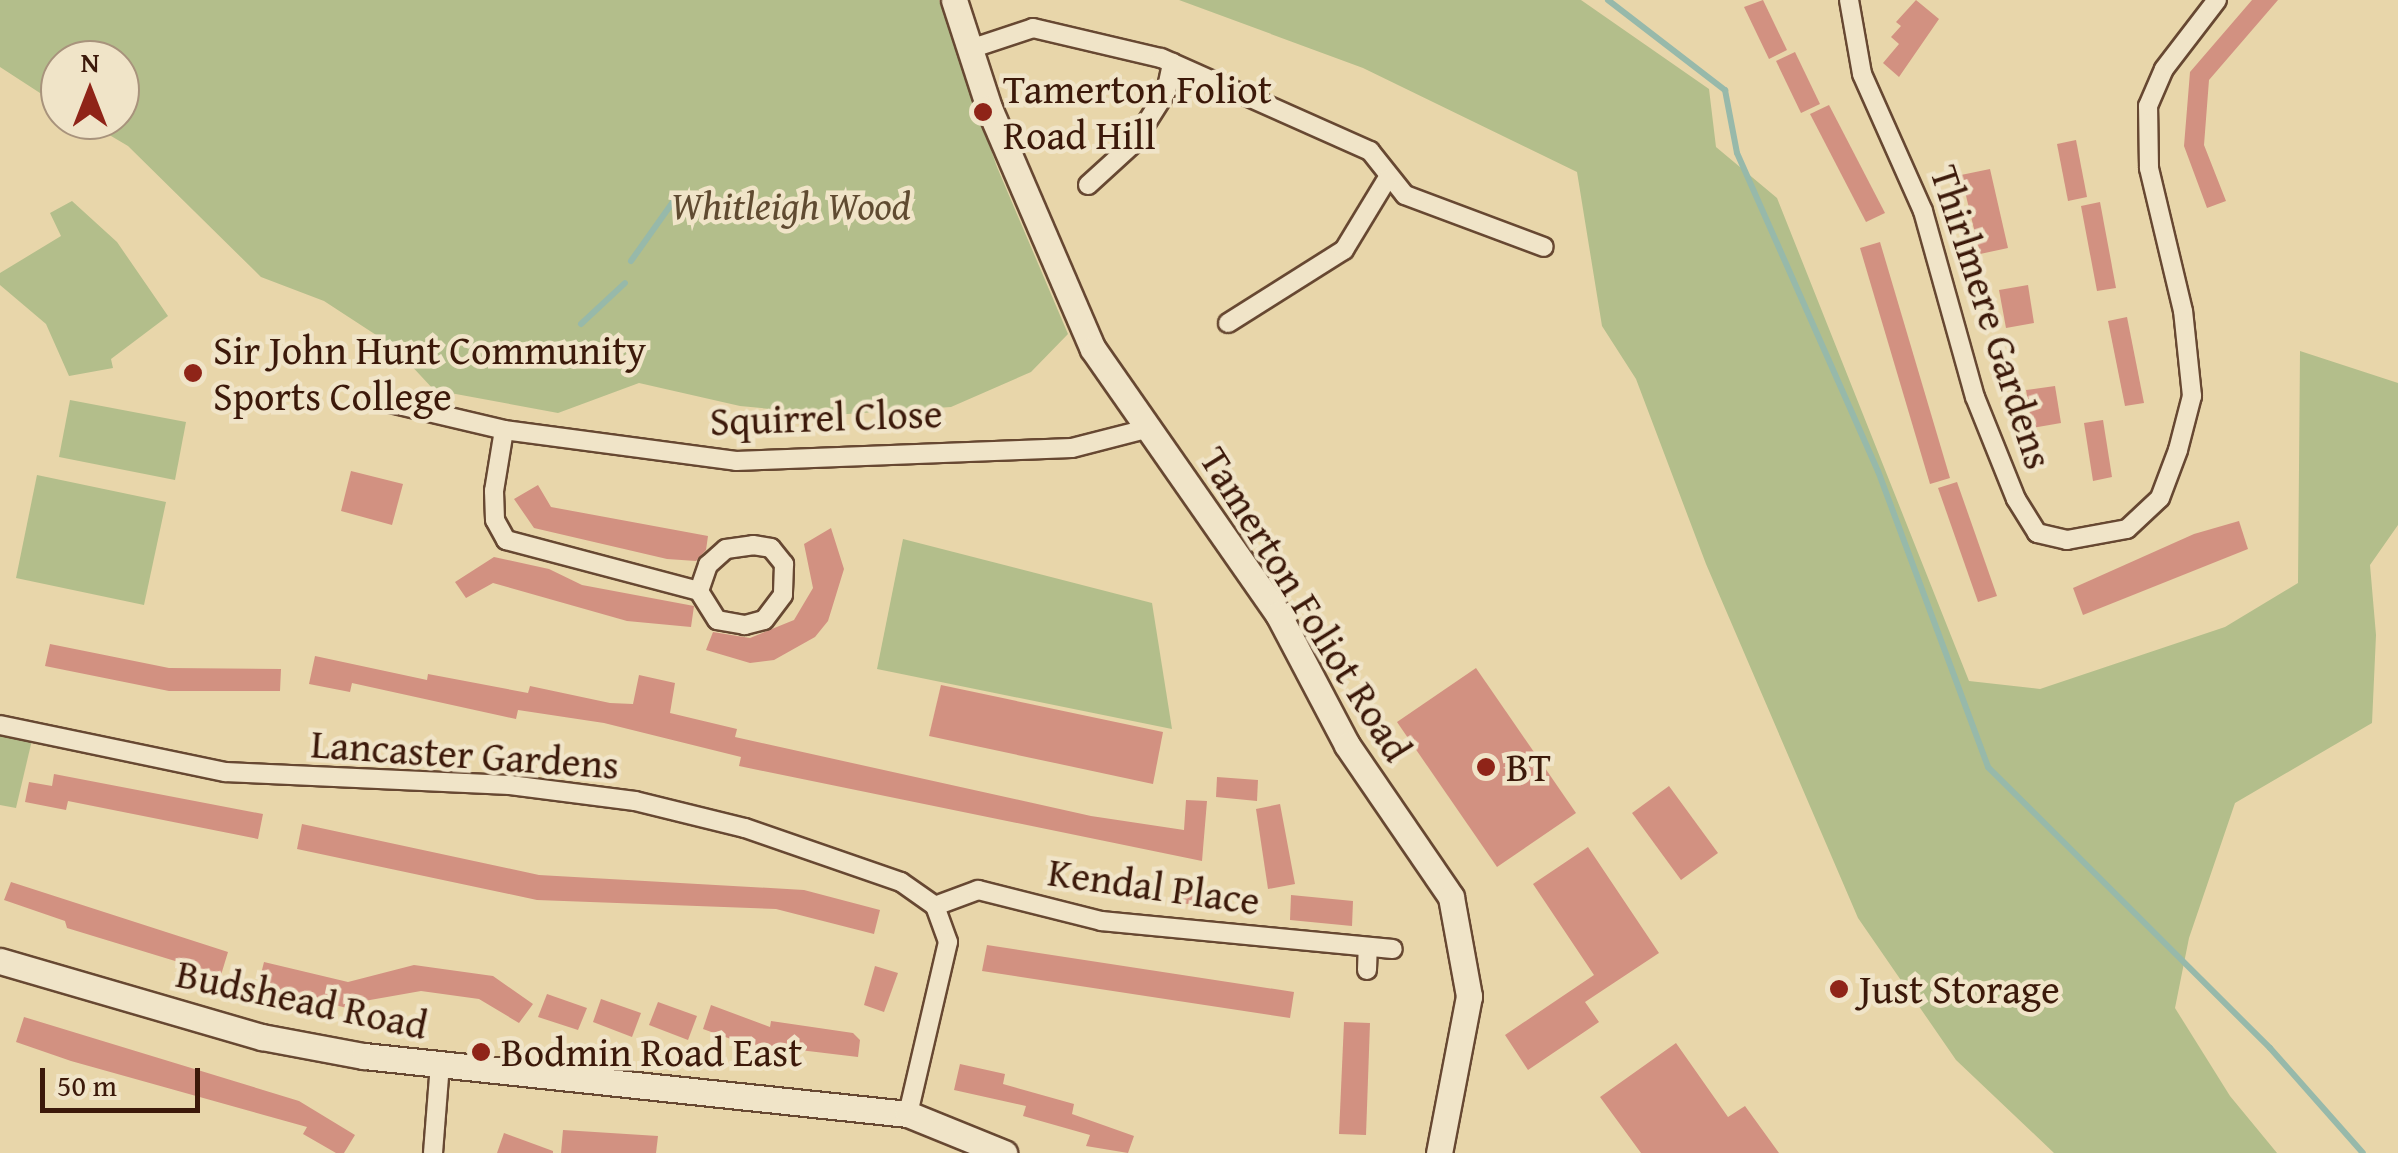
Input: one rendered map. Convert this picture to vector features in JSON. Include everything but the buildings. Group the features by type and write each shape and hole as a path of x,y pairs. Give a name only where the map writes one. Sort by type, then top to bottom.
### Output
{"main road":[{"name":"Tamerton Foliot Road","path":"954,0 970,50 1093,348 1278,614 1346,745 1451,897 1469,996 1438,1153"},
{"name":"Budshead Road","path":"0,961 262,1037 440,1066 908,1114 1004,1153"}],"street":[{"name":"Thirlmere Gardens","path":"1850,0 1862,74 1924,211 1996,449 2036,534 2067,540 2127,529 2160,498 2178,450 2192,396 2183,311 2149,168 2148,106 2164,69 2217,0"},
{"path":"970,50 1034,28 1172,63 1370,150 1388,179 1405,195 1544,247"},
{"path":"1088,184 1133,144 1166,92 1172,63"},
{"path":"1228,323 1344,250 1388,179"},
{"name":"Squirrel Close","path":"386,402 504,430 736,461 1072,448 1150,428"},
{"path":"504,430 494,490 495,520 506,540 699,591 717,620 745,625 764,620 783,595 784,564 771,548 726,550 708,566 699,591"},
{"name":"Lancaster Gardens","path":"0,725 225,772 457,782 635,801 872,870 935,906"},
{"name":"Kendal Place","path":"935,906 978,890 1101,921 1392,949"},
{"path":"908,1114 948,942 935,906"},
{"path":"1368,947 1368,970"},
{"path":"432,1153 440,1066"}],"green space":[{"name":"Whitleigh Wood","path":"0,0 939,0 997,167 1068,334 1031,372 951,407 833,415 740,406 639,383 558,413 434,390 393,346 324,301 261,277 118,140 140,140 140,40 40,40 40,93 0,67"},
{"path":"1179,0 1581,0 1709,89 1716,147 1777,198 1969,681 2040,689 2225,627 2298,583 2300,351 2398,383 2398,525 2370,565 2376,635 2372,723 2235,803 2189,938 2175,1008 2230,1096 2277,1153 2054,1153 1956,1060 1858,918 1706,564 1636,379 1602,326 1577,172 1363,68"},
{"path":"72,201 117,242 168,316 111,359 113,368 69,376 46,324 0,285 0,273 61,236 50,213"},
{"path":"70,400 186,422 175,480 59,457"},
{"path":"37,475 166,502 144,605 16,578"},
{"path":"903,539 1152,603 1172,729 877,669"},
{"path":"0,732 32,740 16,808 0,805"}],"waterway":[{"path":"1608,0 1725,90 1737,153 1878,471 1988,767 2270,1048 2363,1153"},
{"path":"631,261 675,199"},
{"path":"581,324 625,283"}],"place":[{"name":"Tamerton Foliot Road Hill","path":"983,112"},
{"name":"Sir John Hunt Community Sports College","path":"193,373"},
{"name":"BT","path":"1486,767"},
{"name":"Just Storage","path":"1839,989"},
{"name":"Bodmin Road East","path":"481,1052"}]}
